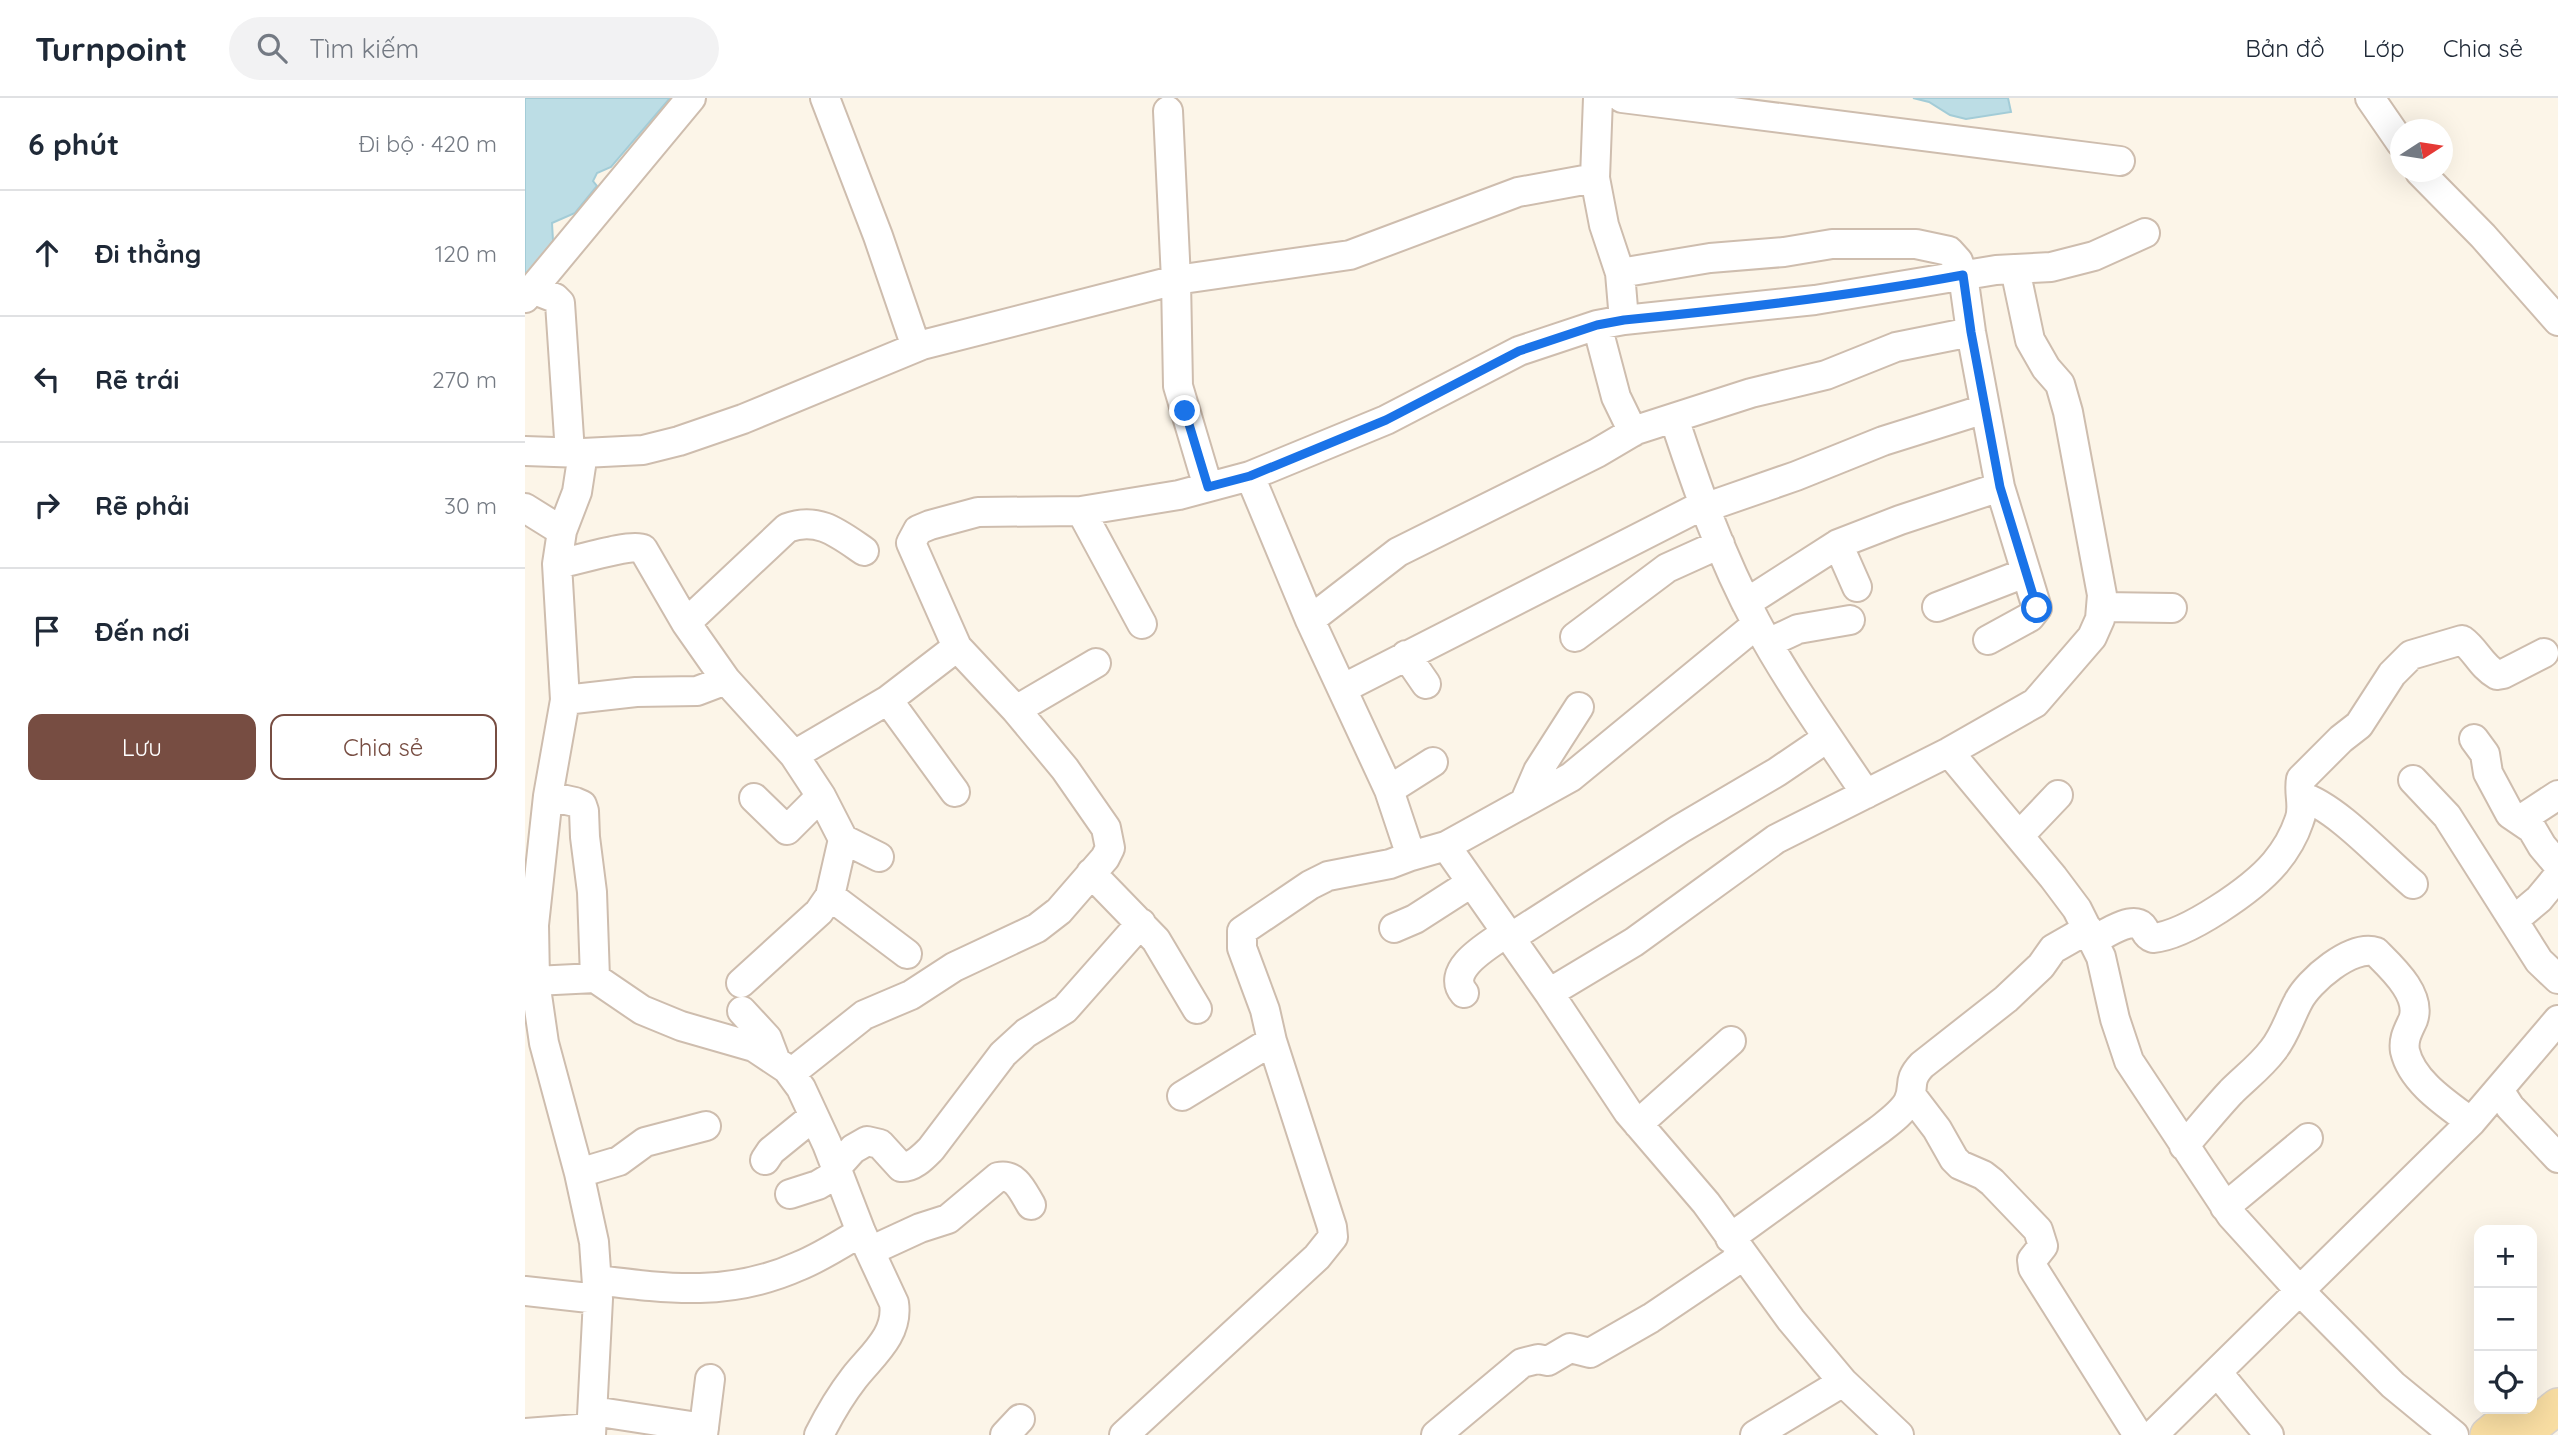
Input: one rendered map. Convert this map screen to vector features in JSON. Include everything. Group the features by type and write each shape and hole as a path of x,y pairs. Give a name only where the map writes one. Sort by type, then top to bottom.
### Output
{"main road":[{"path":"2537,1396 2558,1379"},
{"path":"2522,1435 2558,1406"},
{"path":"2488,1435 2514,1414"}],"street":[{"path":"591,1425 597,1290 594,1242 579,1173 544,1043 535,981 534,925 548,796 565,700 557,564 562,531 577,492 576,453 560,303 555,298 528,293 691,98"},
{"path":"825,98 878,236 916,347"},
{"path":"1598,98 1595,178 1604,225 1620,273 1611,322 1616,397 1633,432"},
{"path":"1622,98 2120,160"},
{"path":"2371,98 2390,127"},
{"path":"1168,111 1178,386 1208,487"},
{"path":"525,451 576,453 643,450 679,441 743,419 916,347 1176,280 1350,255 1518,192 1595,178"},
{"path":"2430,182 2483,236 2558,321"},
{"path":"783,1067 864,1015 911,995 954,967 1037,928 1059,911 1111,848 1106,828 1065,769 1016,710 957,646 911,543 918,530 946,519 978,512 1081,511 1179,495 1250,476 1386,420 1519,351 1611,322 1815,300 1963,275 2071,264 2145,233"},
{"path":"1620,273 1710,258 1784,252 1832,244 1916,244 1943,248 1954,255 1963,275 2000,487 2036,604 2036,612 1988,640"},
{"path":"1549,993 1633,942 1776,839 1949,752 2042,697 2092,637 2103,607 2069,412 2060,384 2046,368 2030,340 2015,269"},
{"path":"1310,620 1398,552 1597,453 1633,432 1751,393 1826,375 1896,346 1971,332"},
{"path":"1342,689 1704,507 1796,476 1871,445 1985,409"},
{"path":"1674,418 1704,507 1757,623 1827,738 1866,794"},
{"path":"1250,476 1310,620 1389,790 1411,856"},
{"path":"1124,1435 1317,1257 1333,1237 1272,1041 1265,1010 1242,948 1242,931 1310,885 1328,876 1390,864 1445,846 1571,777 1757,623 1838,544 2000,487"},
{"path":"525,508 562,531"},
{"path":"1081,511 1142,624"},
{"path":"686,623 787,528 799,523 817,524 835,530 864,551"},
{"path":"1575,637 1667,568 1720,544"},
{"path":"1838,544 1857,587"},
{"path":"557,564 637,546 643,549 686,623 726,680 794,755 821,796 843,838 879,857"},
{"path":"1937,607 2025,573"},
{"path":"2103,607 2172,608"},
{"path":"1757,623 1798,629 1850,620"},
{"path":"1436,1435 1522,1363 1538,1359 1548,1361 1570,1348 1590,1353 1651,1318 1901,1112 1911,1095 1913,1074 2006,999 2041,966 2053,949 2133,923 2142,926 2148,936 2160,937 2197,923 2230,902 2274,865 2282,854 2301,818 2299,786 2305,774 2359,725 2392,674 2411,655 2462,640 2482,664 2497,675 2543,653"},
{"path":"794,755 888,700 957,646"},
{"path":"1406,655 1426,684"},
{"path":"1016,710 1096,663"},
{"path":"565,700 636,692 697,691 726,680"},
{"path":"888,700 955,792"},
{"path":"1525,801 1538,771 1579,707"},
{"path":"1464,993 1459,980 1466,962 1777,772 1827,738"},
{"path":"2474,739 2484,754 2488,773 2510,814 2532,829 2558,865"},
{"path":"1949,752 2067,894 2101,957 2115,1019 2129,1061 2225,1207 2300,1291 2393,1385 2454,1435"},
{"path":"1389,790 1433,762"},
{"path":"2413,780 2447,816 2539,961 2558,979"},
{"path":"2019,836 2058,795"},
{"path":"2520,820 2558,795"},
{"path":"548,796 575,802 582,805 584,811 592,892 595,978"},
{"path":"754,798 787,830 821,796"},
{"path":"2301,796 2330,811 2413,884"},
{"path":"741,982 819,912 831,893 843,838"},
{"path":"1445,846 1638,1124 1687,1179 1791,1321 1888,1432"},
{"path":"1091,873 1141,923 1165,953 1197,1009"},
{"path":"2514,920 2539,900 2558,876"},
{"path":"1394,928 1415,919 1471,883"},
{"path":"831,893 864,913"},
{"path":"831,893 907,954"},
{"path":"790,1194 818,1185 837,1170 853,1149 867,1141 880,1144 901,1167 920,1159 931,1149 1003,1054 1026,1034 1065,1009 1141,923"},
{"path":"2185,1146 2274,1049 2289,1026 2298,1001 2309,986 2337,964 2364,950 2376,952 2410,992 2414,1001 2416,1007 2405,1041 2405,1051 2414,1072 2430,1090 2471,1122"},
{"path":"535,981 595,978 642,1010 681,1026 754,1047 783,1067"},
{"path":"742,1011 767,1038 783,1067 801,1088 894,1303 895,1320 881,1346 835,1405 819,1435"},
{"path":"2153,1435 2471,1122 2558,1020"},
{"path":"1182,1096 1272,1041"},
{"path":"1638,1124 1731,1041"},
{"path":"2499,1090 2558,1158"},
{"path":"1911,1095 1937,1129 1954,1159 1992,1182 2038,1230 2043,1246 2032,1260 2033,1268 2138,1435"},
{"path":"765,1160 771,1151 814,1116"},
{"path":"579,1173 619,1161 645,1142 706,1126"},
{"path":"2225,1207 2308,1138"},
{"path":"525,1291 683,1290 719,1288 756,1280 866,1242 948,1219 998,1177 1008,1176 1013,1179 1031,1205"},
{"path":"2217,1372 2269,1435"},
{"path":"525,1433 591,1425 703,1432 710,1379"},
{"path":"1755,1435 1843,1382"}],"water":[{"path":"525,98 670,98 611,167 597,173 593,181 597,186 575,213 552,223 553,241 525,277"},
{"path":"1913,98 2008,98 2011,112 1966,119 1950,115 1929,102"}],"route":[{"path":"1185,411 1208,487 1250,476 1386,420 1519,351 1597,325 1815,300 1963,275 2000,487 2037,608"}]}
